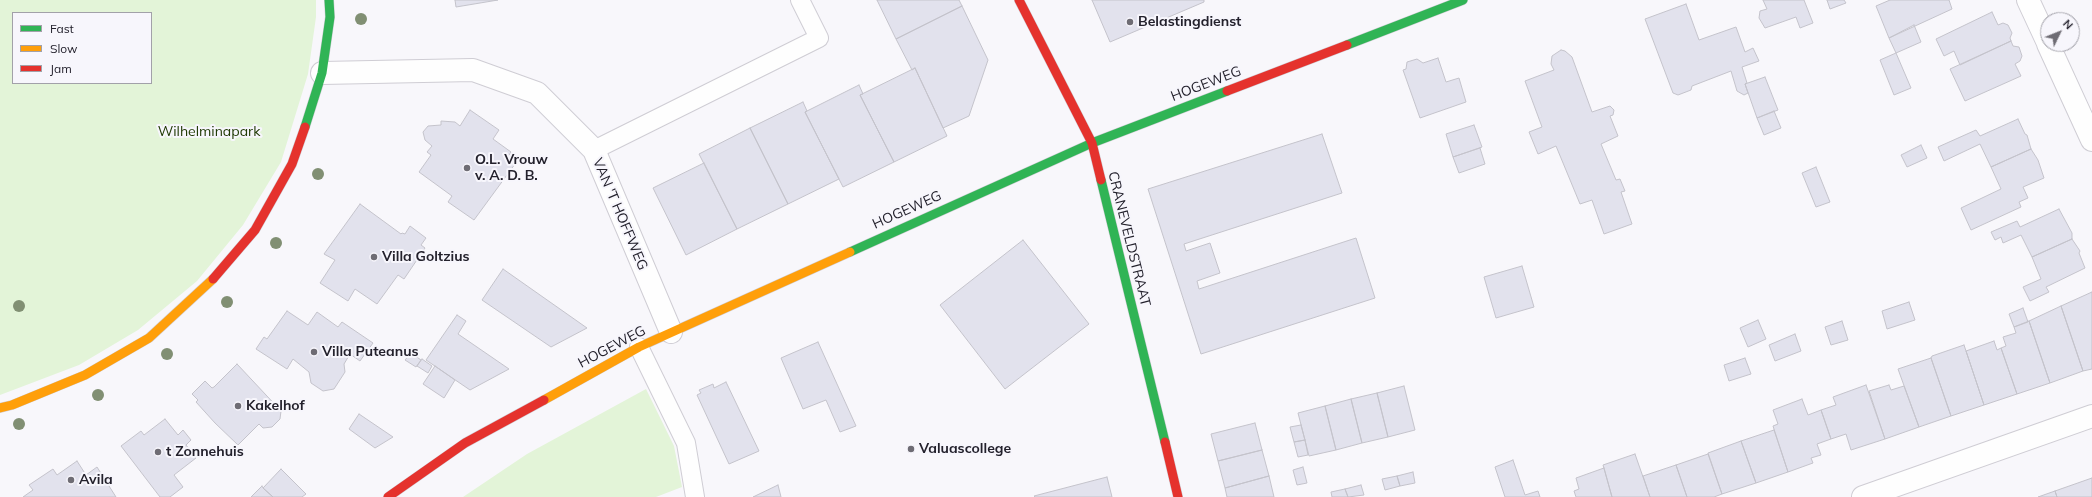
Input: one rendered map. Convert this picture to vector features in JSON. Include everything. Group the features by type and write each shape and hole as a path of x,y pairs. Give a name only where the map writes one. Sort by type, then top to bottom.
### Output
{"street":[{"path":"0,408 12,405 85,376 149,338 207,286 255,230 292,164 322,73 330,17 329,0"},
{"name":"CRANEVELDSTRAAT","path":"1019,0 1092,143 1178,497"},
{"name":"HOGEWEG","path":"388,497 465,443 639,347 670,332 1092,143 1443,3 1463,0"},
{"path":"2028,0 2040,26"},
{"path":"2052,52 2092,140"},
{"name":"VAN 'T HOFFWEG","path":"322,73 473,70 537,93 594,150 670,332"},
{"path":"1863,497 2092,416"}],"lane":[{"path":"594,150 819,38 800,0"},
{"path":"639,347 686,443 695,497"}],"green space":[{"name":"Wilhelminapark","path":"0,0 316,0 316,17 308,74 281,162 243,225 197,281 138,330 79,365 0,395"},
{"path":"646,389 674,446 682,487 656,497 463,497 527,454"}],"building":[{"path":"455,0 498,0 456,7"},
{"path":"877,0 959,0 962,6 896,39"},
{"name":"Belastingdienst","path":"1092,0 1204,0 1204,2 1110,42"},
{"path":"1763,0 1804,0 1813,23 1800,28 1796,17 1765,28 1759,18 1760,11 1767,9"},
{"path":"1827,0 1844,0 1846,3 1830,9"},
{"path":"1890,0 1949,0 1952,9 1889,38 1876,6"},
{"path":"1686,4 1699,40 1736,27 1745,52 1753,48 1759,61 1742,67 1747,83 1745,84 1748,93 1744,95 1737,91 1731,71 1692,86 1691,90 1678,95 1673,93 1645,19"},
{"path":"962,6 988,60 969,116 943,128 915,68 912,70 896,39"},
{"path":"1992,12 1998,25 2003,23 2008,25 2012,33 2010,38 2011,41 1960,65 1954,51 1944,56 1936,39"},
{"path":"1914,25 1921,42 1896,53 1889,38"},
{"path":"2011,41 2013,46 2019,47 2022,56 2020,61 2015,64 2021,76 1965,101 1950,69"},
{"path":"1561,50 1565,51 1572,57 1592,112 1610,106 1614,110 1613,115 1610,116 1618,136 1601,144 1616,180 1620,179 1625,191 1621,192 1632,224 1604,234 1592,200 1580,204 1556,146 1538,154 1529,132 1542,127 1525,81 1554,70 1551,64 1552,56"},
{"path":"1896,53 1911,88 1894,95 1880,60"},
{"path":"1438,58 1446,82 1459,78 1466,102 1420,118 1403,70 1406,69 1407,62 1417,59 1423,63"},
{"path":"915,68 947,136 894,162 860,95"},
{"path":"1765,77 1778,110 1757,118 1745,84"},
{"path":"859,85 863,94 860,95 894,162 843,187 805,112"},
{"path":"803,102 807,111 805,112 839,179 788,204 750,128"},
{"name":"O.L. Vrouw v. A. D. B.","path":"470,110 499,130 493,139 511,152 507,158 515,164 474,220 448,202 452,196 419,172 431,155 427,152 432,146 425,140 423,132 428,126 441,125 441,121 455,122 460,126"},
{"path":"1774,111 1781,128 1764,135 1757,118"},
{"path":"2018,119 2025,134 2027,135 2031,149 1991,167 1980,144 1944,161 1938,147 1976,130 1980,136"},
{"path":"1474,125 1482,147 1453,157 1446,134"},
{"path":"750,128 788,204 737,229 699,154"},
{"path":"1322,134 1342,193 1184,244 1186,251 1210,243 1220,273 1197,281 1199,289 1356,238 1375,298 1201,354 1148,189"},
{"path":"1921,145 1927,158 1907,167 1901,155"},
{"path":"1480,148 1485,164 1459,173 1453,157"},
{"path":"2031,149 2038,160 2044,178 2023,187 2028,198 2019,202 2021,207 1971,230 1961,208 2001,189 1991,167"},
{"path":"704,163 737,229 686,255 653,188"},
{"path":"1816,167 1830,202 1816,207 1802,173"},
{"name":"Villa Goltzius","path":"360,204 401,234 405,234 410,226 426,238 421,245 425,248 404,279 398,275 377,304 355,289 348,301 320,283 335,260 324,254"},
{"path":"2059,209 2072,233 2072,239 2032,257 2021,235 2003,243 2001,237 1995,240 1991,232 2017,221 2020,227"},
{"path":"2072,239 2080,251 2079,253 2085,268 2046,287 2049,292 2030,301 2023,287 2041,279 2032,257"},
{"path":"1023,240 1089,324 1005,389 940,305"},
{"path":"1522,266 1534,307 1496,318 1484,277"},
{"path":"503,269 587,328 551,347 482,300"},
{"path":"2092,292 2092,369 2083,371 2061,306"},
{"path":"1909,302 1915,320 1887,329 1882,311"},
{"path":"2061,306 2083,371 2050,383 2029,321"},
{"path":"2023,308 2028,322 2014,327 2009,314"},
{"name":"Villa Puteanus","path":"287,311 308,325 317,312 338,327 342,322 373,343 360,361 350,354 344,364 345,372 334,389 323,391 311,383 309,372 293,359 287,369 256,349 264,337 267,339"},
{"path":"457,315 466,321 458,334 509,369 470,390 426,360"},
{"path":"1758,320 1766,339 1748,347 1740,328"},
{"path":"1842,321 1848,340 1831,345 1825,327"},
{"path":"2029,321 2050,383 2017,394 2001,348 2006,346 2003,337 2016,333 2014,327"},
{"path":"1795,334 1801,351 1775,361 1769,345"},
{"path":"1994,341 1997,350 2001,348 2017,394 1984,405 1966,351"},
{"path":"818,342 856,426 840,432 826,400 803,409 781,358"},
{"path":"1964,345 1984,405 1951,416 1931,358 1932,356"},
{"path":"411,353 421,360 416,367 405,360"},
{"path":"1745,358 1751,374 1729,381 1724,365"},
{"path":"1931,358 1951,416 1919,427 1898,369"},
{"path":"422,359 432,366 428,373 417,366"},
{"name":"Kakelhof","path":"237,364 281,411 280,419 272,427 263,428 259,424 238,445 196,402 198,400 192,394 205,381 212,388 214,387"},
{"path":"435,366 455,380 444,398 423,384"},
{"path":"726,382 759,451 729,464 697,395 701,393 699,390 713,384 714,388"},
{"path":"1866,385 1885,439 1851,450 1846,434 1831,439 1821,410 1836,405 1833,397"},
{"path":"1889,385 1891,390 1904,386 1919,427 1885,439 1869,391"},
{"path":"1404,386 1415,430 1388,437 1377,393"},
{"path":"1377,393 1388,437 1362,443 1351,399"},
{"path":"1351,399 1362,443 1336,450 1325,406"},
{"path":"1802,399 1808,415 1821,410 1831,439 1817,444 1821,455 1811,458 1813,463 1788,472 1773,426 1778,424 1773,410"},
{"path":"1325,406 1336,450 1309,456 1298,413"},
{"path":"359,414 393,437 375,448 349,429"},
{"name":"t Zonnehuis","path":"165,419 178,435 183,430 191,440 186,445 196,458 174,475 183,487 170,497 160,497 121,446 141,431 144,435"},
{"path":"1255,423 1262,450 1218,461 1211,434"},
{"path":"1301,425 1305,440 1294,442 1290,427"},
{"path":"1774,430 1788,472 1756,483 1741,441"},
{"path":"1305,440 1308,455 1298,457 1294,442"},
{"path":"1741,441 1756,483 1722,494 1708,453"},
{"path":"1262,450 1269,476 1225,488 1218,461"},
{"path":"1635,454 1650,497 1612,497 1603,465"},
{"path":"1708,454 1722,494 1714,497 1687,497 1676,465"},
{"path":"1513,460 1525,495 1538,491 1540,497 1505,497 1495,467"},
{"name":"Avila","path":"77,461 86,475 97,467 116,497 23,497 33,490 29,485 53,469 57,475"},
{"path":"1676,465 1687,497 1650,497 1643,476"},
{"path":"1303,467 1307,483 1297,485 1293,470"},
{"path":"1604,468 1612,497 1576,497 1574,491 1579,489 1576,478"},
{"path":"281,469 306,494 302,497 273,497 263,488"},
{"path":"1413,472 1415,483 1400,486 1397,476"},
{"path":"1269,476 1274,497 1227,497 1225,488"},
{"path":"1397,476 1400,486 1385,490 1382,479"},
{"path":"1107,477 1112,497 1034,496"},
{"path":"2092,478 2092,497 2057,497 2055,491"},
{"path":"778,485 781,497 753,497"},
{"path":"1361,485 1364,495 1348,497 1345,489"},
{"path":"262,486 273,497 251,497"},
{"path":"1345,489 1348,497 1332,497 1331,492"},
{"path":"2055,491 2057,497 2038,497"}],"traffic: fast":[{"path":"305,127 322,73 330,17 329,0"},
{"path":"1347,45 1463,0"},
{"path":"850,252 1092,143 1227,91"},
{"path":"1101,180 1165,442"}],"traffic: slow":[{"path":"544,400 639,347 850,252"},
{"path":"0,408 12,405 85,375 149,338 213,279"}],"traffic: jam":[{"path":"1019,0 1092,143 1101,180"},
{"path":"1227,91 1347,45"},
{"path":"213,279 255,230 292,164 305,127"},
{"path":"388,497 465,443 544,400"},
{"path":"1165,442 1178,497"}],"place":[{"name":"Belastingdienst","path":"1130,22"},
{"name":"O.L. Vrouw v. A. D. B.","path":"467,168"},
{"name":"Villa Goltzius","path":"374,257"},
{"name":"Villa Puteanus","path":"314,352"},
{"name":"Kakelhof","path":"238,406"},
{"name":"Valuascollege","path":"911,449"},
{"name":"t Zonnehuis","path":"158,452"},
{"name":"Avila","path":"71,480"}]}
